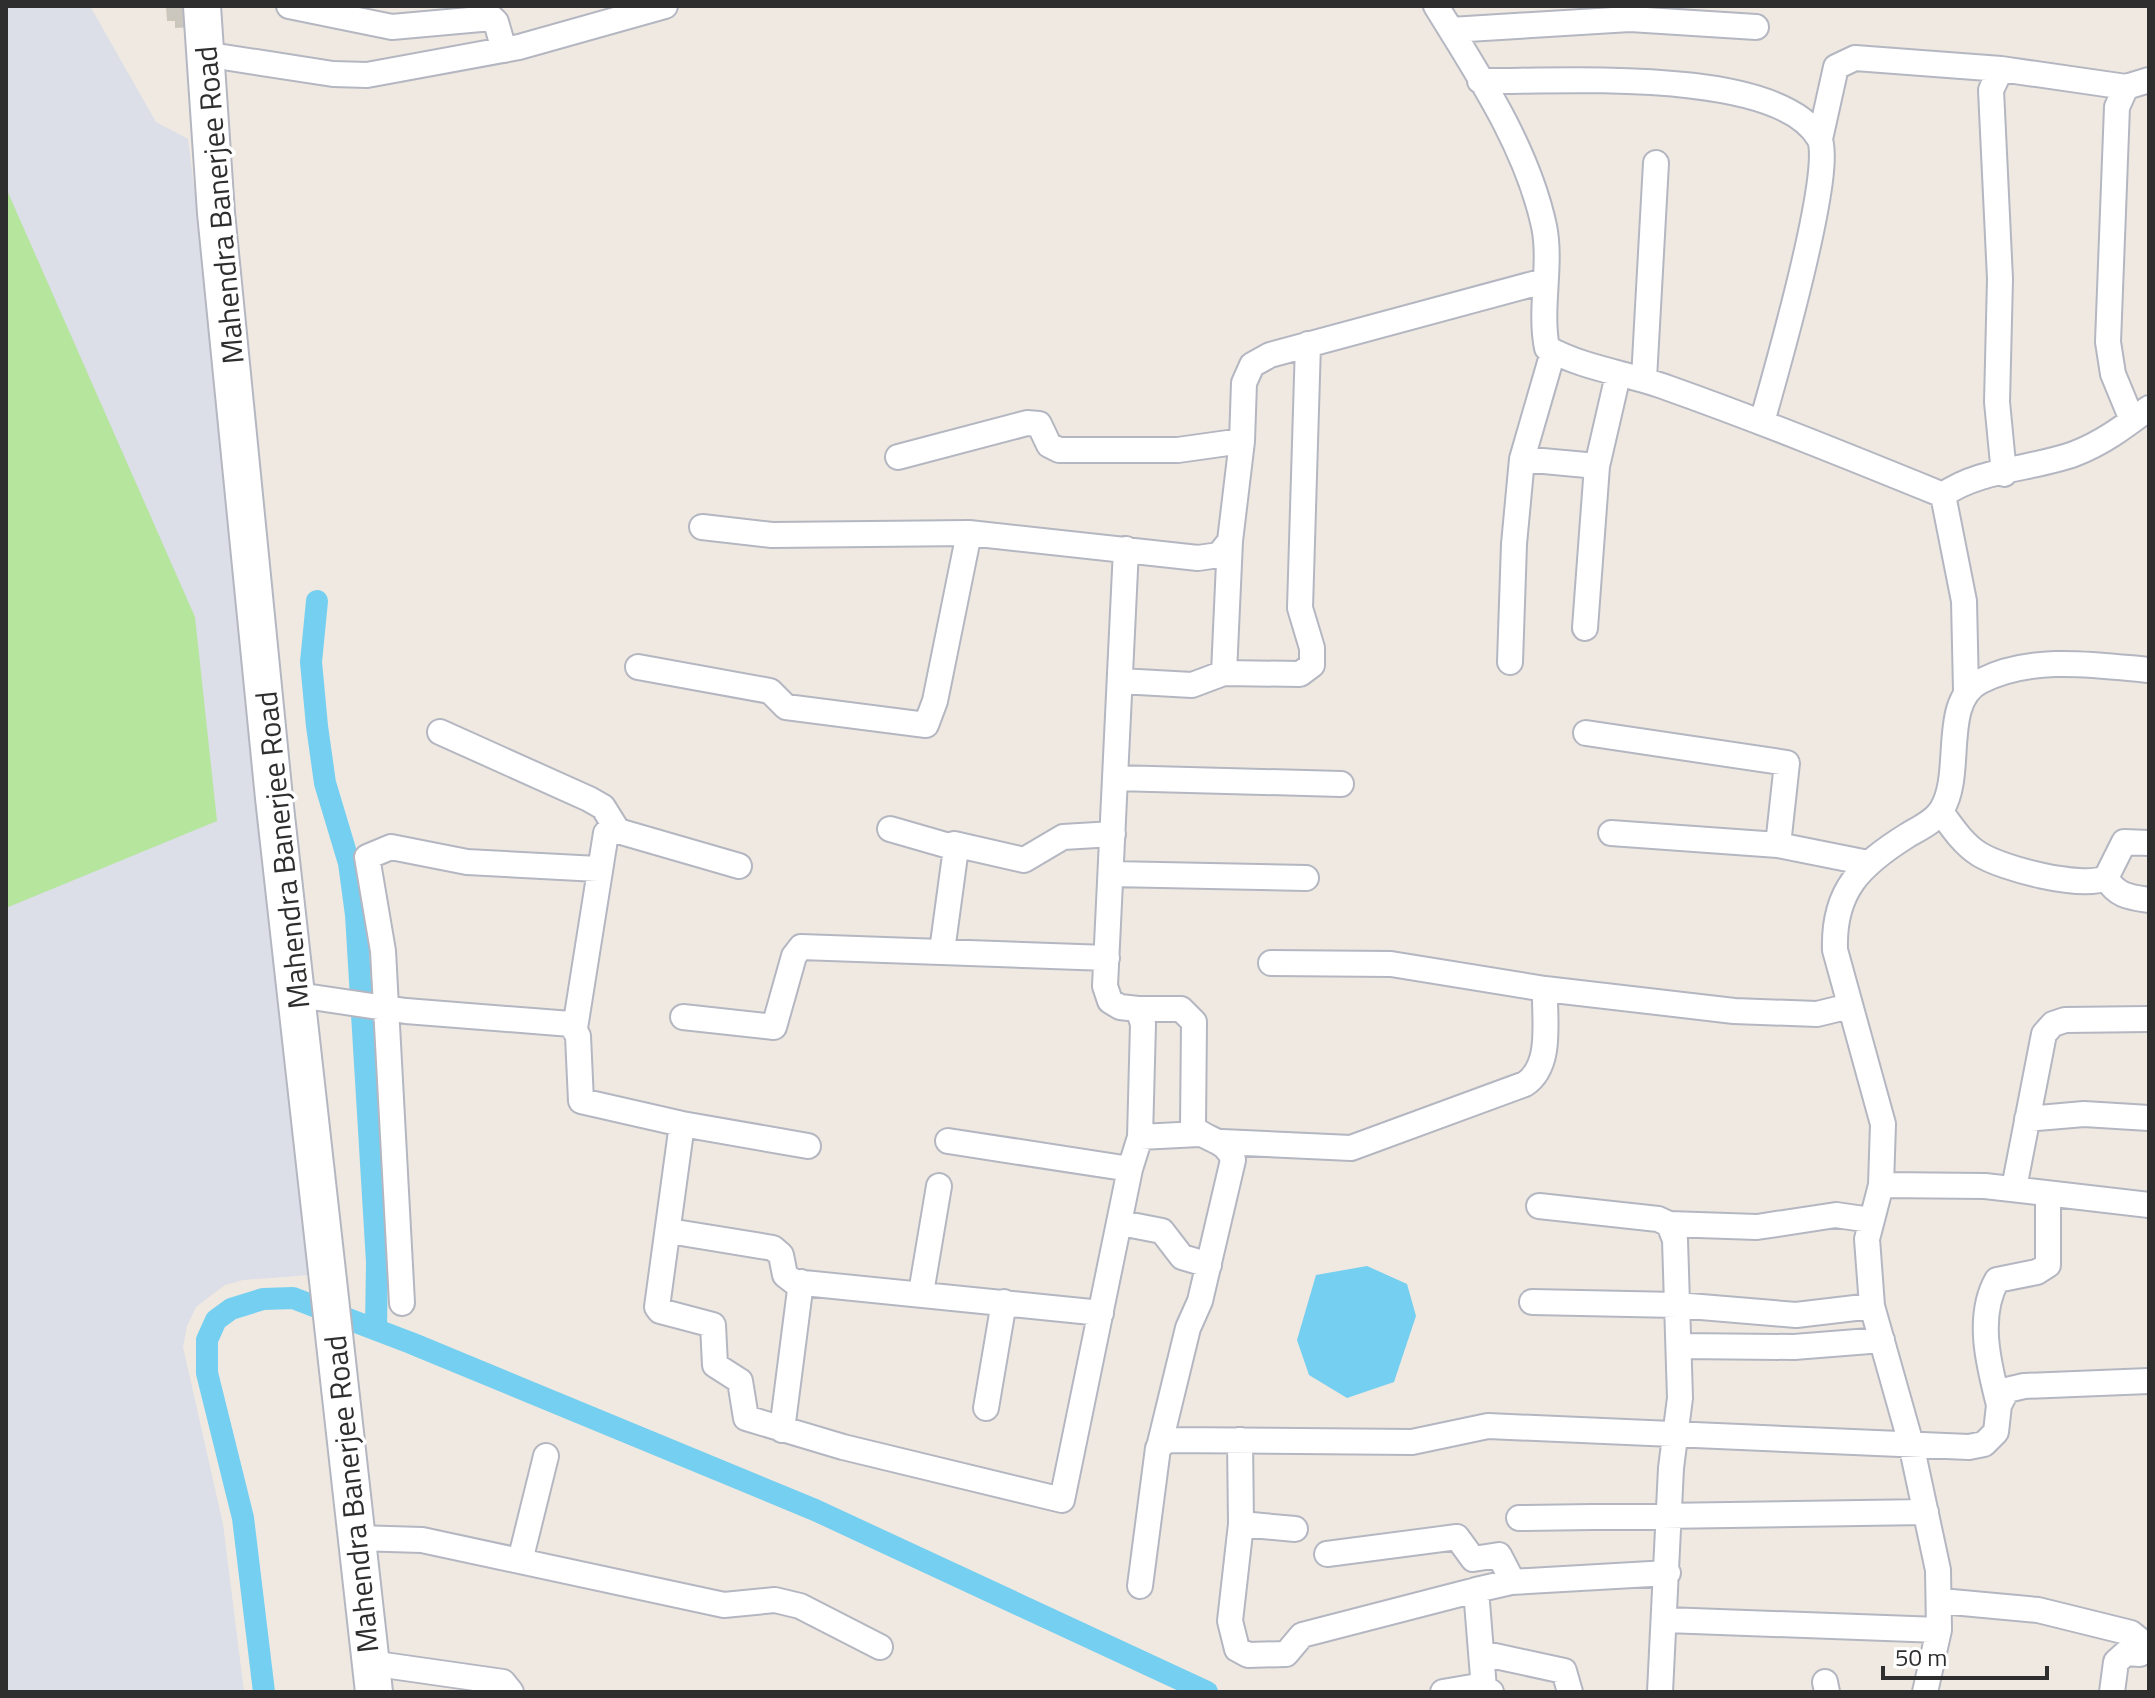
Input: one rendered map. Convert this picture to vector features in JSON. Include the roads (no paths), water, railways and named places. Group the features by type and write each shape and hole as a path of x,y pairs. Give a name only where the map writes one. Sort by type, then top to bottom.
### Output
{"street":[{"name":"Mahendra Banerjee Road","path":"202,6 216,213 273,783 372,1677"},
{"path":"289,6 392,27 492,18 504,50"},
{"path":"204,54 350,76 504,50 593,17 665,6"},
{"path":"1436,6 1505,123 1534,189 1544,229 1543,328 1547,348 1618,375 1644,379 1762,422 1943,495"},
{"path":"1451,30 1630,19 1756,27"},
{"path":"1762,422 1796,296 1823,164 1820,139 1836,67 1844,61 1886,60 2138,84"},
{"path":"2001,69 1991,90 2000,279 1997,402 2004,474"},
{"path":"1480,81 1697,84 1755,97 1799,117 1820,139"},
{"path":"1943,495 1959,483 2074,454 2109,439 2141,414 2113,374 2108,342 2117,107 2138,84"},
{"path":"1644,379 1656,163"},
{"path":"1224,673 1230,541 1242,441 1244,383 1252,365 1270,355 1308,344 1544,281"},
{"path":"1120,681 1192,685 1224,673 1300,674 1312,665 1312,648 1300,608 1308,344"},
{"path":"1510,662 1514,544 1522,459 1553,352"},
{"path":"1585,628 1597,466 1618,375"},
{"path":"898,457 1027,423 1039,424 1049,445 1059,450 1178,450 1242,441"},
{"path":"1522,459 1597,466"},
{"path":"1925,1692 1939,1630 1941,1601 1911,1444 1872,1306 1866,1265 1871,1220 1881,1185 1883,1124 1864,1046 1835,950 1834,920 1845,889 1868,863 1941,812 1951,791 1958,709 1966,690 1964,601 1943,495"},
{"path":"702,527 772,535 969,533 1198,558 1219,555 1230,541"},
{"path":"638,667 770,691 786,707 926,725 933,710 969,533"},
{"path":"1126,549 1105,986 1110,1001 1120,1007 1181,1009 1194,1022 1193,1127 1230,1149 1233,1160 1200,1301 1188,1328 1160,1443 1140,1586"},
{"path":"1966,690 1982,680 2022,669 2073,662 2149,670"},
{"path":"440,732 589,799 603,807 618,831"},
{"path":"1586,733 1787,763 1778,845"},
{"path":"1115,778 1341,784"},
{"path":"1941,812 1964,841 1994,861 2081,884 2106,878 2124,842 2149,843"},
{"path":"890,829 1024,860 1063,837 1113,834"},
{"path":"739,866 618,831 606,833 575,1028 581,1101 682,1124 808,1146"},
{"path":"1611,833 1778,845 1868,863"},
{"path":"942,951 957,852 954,844"},
{"path":"402,1303 382,1008 383,951 367,862 371,854 391,847 476,863 598,869"},
{"path":"1111,874 1306,878"},
{"path":"2106,878 2114,891 2149,900"},
{"path":"683,1017 774,1027 794,956 801,947 1107,958"},
{"path":"1271,963 1391,964 1545,989 1734,1011 1817,1014 1850,1006"},
{"path":"1140,1137 1211,1138 1351,1148 1525,1084 1536,1076 1543,1063 1545,989"},
{"path":"298,995 382,1008 564,1022 575,1028"},
{"path":"682,1124 657,1307 660,1311 713,1325 715,1365 740,1381 746,1418 782,1430 1062,1500 1130,1169 1140,1137 1143,1024 1138,1009"},
{"path":"2014,1188 2044,1034 2053,1024 2065,1020 2149,1019"},
{"path":"2027,1119 2084,1114 2149,1118"},
{"path":"948,1141 1130,1169"},
{"path":"1881,1185 2014,1188 2149,1205"},
{"path":"921,1293 939,1186"},
{"path":"1160,1443 1240,1440 1412,1442 1488,1426 1969,1447 1984,1444 1996,1432 1999,1405 1988,1359 1989,1294 1997,1280 2037,1272 2048,1265 2048,1194"},
{"path":"1539,1206 1658,1219 1669,1224 1757,1227 1836,1215 1871,1220"},
{"path":"1121,1223 1162,1231 1182,1257 1209,1265"},
{"path":"1660,1692 1666,1620 1671,1468 1678,1432 1675,1240 1669,1224"},
{"path":"669,1231 773,1248 781,1255 788,1280 1101,1313"},
{"path":"782,1430 801,1282"},
{"path":"986,1408 1004,1302"},
{"path":"1532,1302 1677,1305 1796,1315 1872,1306"},
{"path":"1679,1346 1794,1347 1882,1340"},
{"path":"1999,1405 2007,1390 2024,1386 2149,1381"},
{"path":"1240,1440 1241,1524 1230,1621 1237,1649 1248,1655 1286,1654 1302,1635 1513,1582 1668,1573"},
{"path":"520,1561 546,1456"},
{"path":"1519,1518 1926,1512"},
{"path":"1241,1524 1295,1529"},
{"path":"1327,1554 1457,1537 1473,1559 1499,1555 1513,1582"},
{"path":"356,1538 422,1540 724,1605 775,1600 812,1611 880,1647"},
{"path":"1476,1590 1481,1653 1488,1690"},
{"path":"1941,1601 2038,1610 2131,1633 2145,1642 2140,1654 2126,1653 2116,1662 2112,1692"},
{"path":"1666,1620 1939,1630"},
{"path":"1481,1653 1564,1671 1570,1692"},
{"path":"372,1677 503,1682 511,1692"},
{"path":"1443,1692 1478,1686 1488,1690"}],"water":[{"path":"1367,1266 1407,1284 1416,1316 1394,1382 1347,1398 1309,1375 1297,1340 1316,1275"}],"waterway":[{"path":"317,601 311,662 317,726 325,783 349,863 356,915 377,1262 376,1329"},
{"path":"264,1692 243,1518 207,1373 207,1340 216,1320 231,1309 263,1299 293,1298 411,1343 815,1510 1207,1692"}]}
